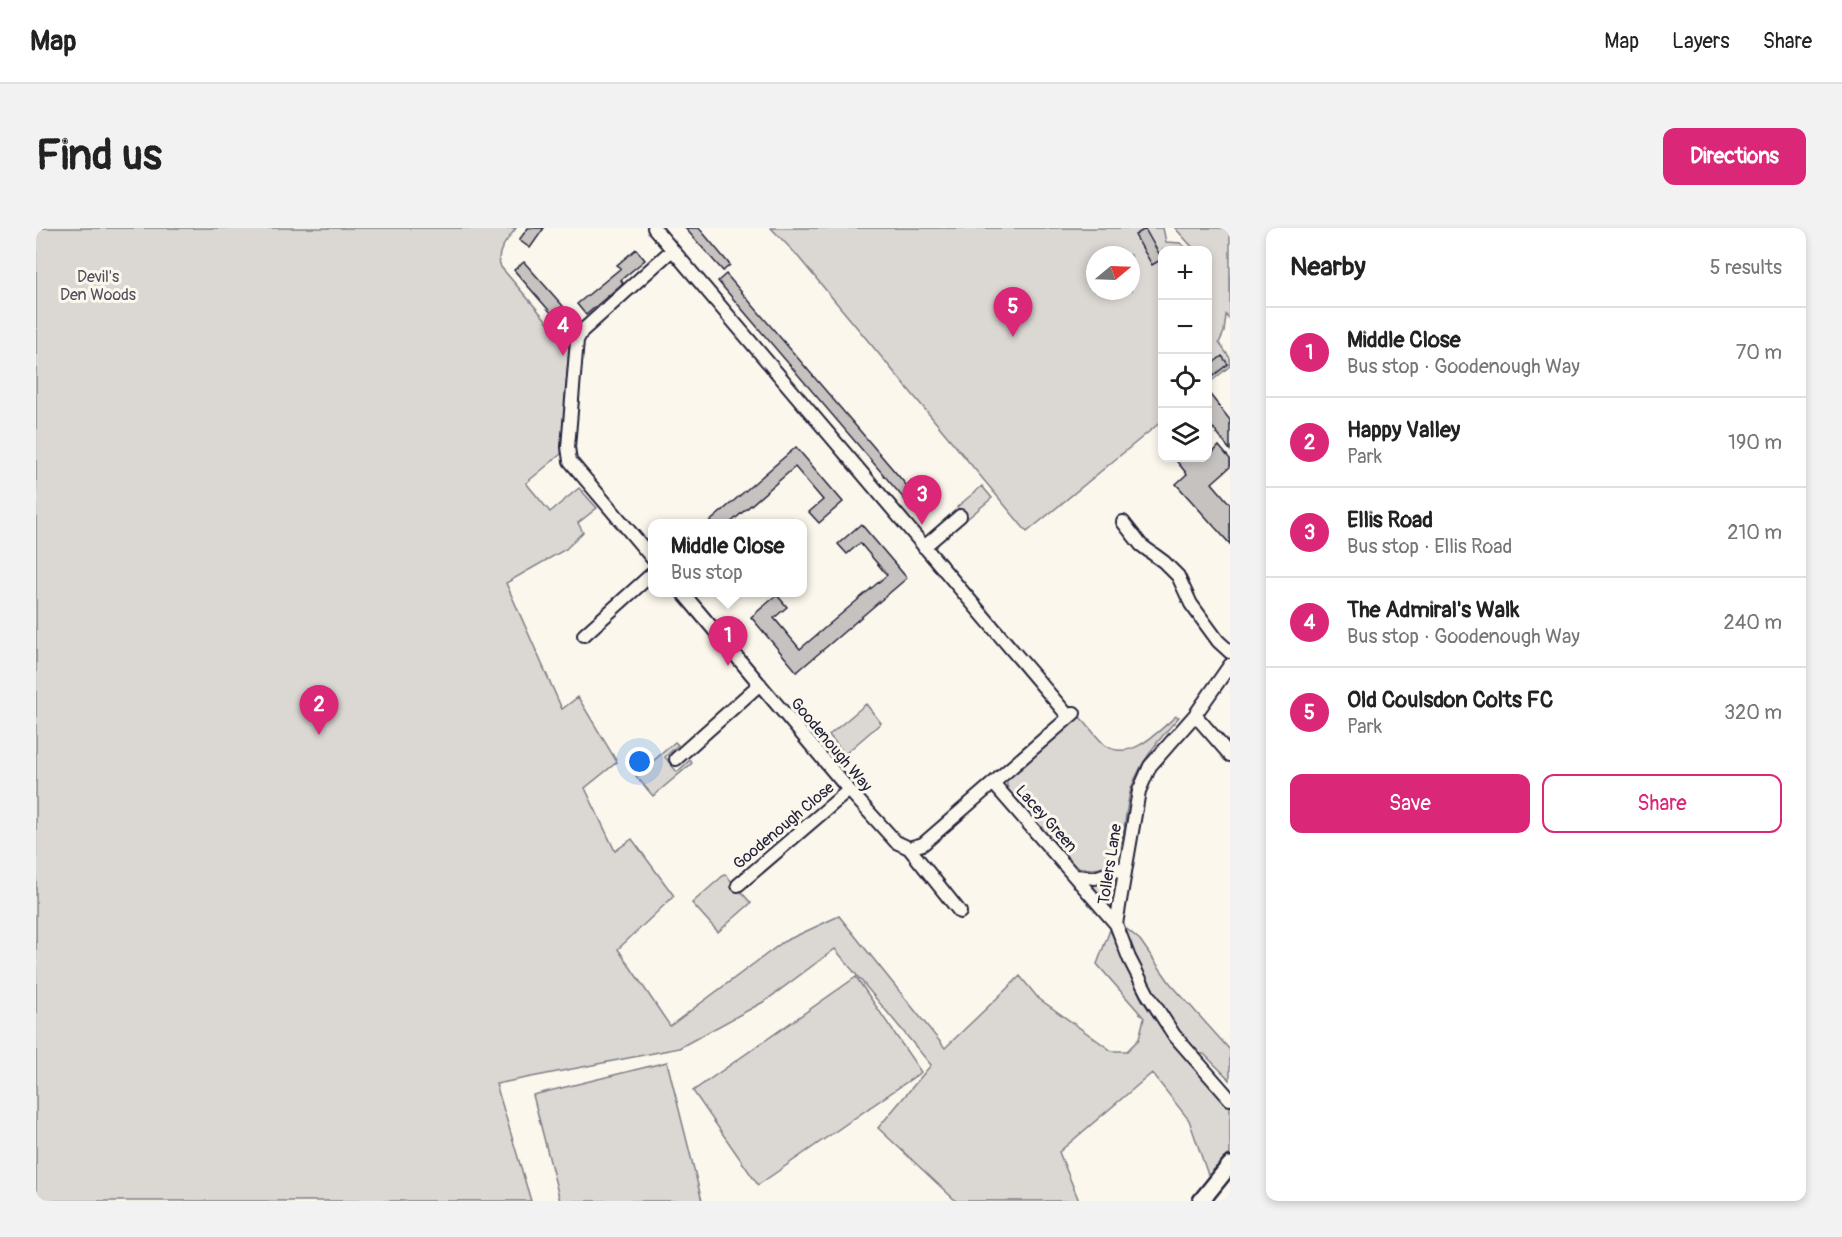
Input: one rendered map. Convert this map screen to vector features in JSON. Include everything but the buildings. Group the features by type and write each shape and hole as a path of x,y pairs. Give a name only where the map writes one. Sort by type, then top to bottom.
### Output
{"main road":[{"path":"1201,1201 1230,1165"}],"street":[{"path":"654,228 924,547 960,516"},
{"path":"648,553 570,461 568,447 577,340 582,331 672,250"},
{"path":"1123,522 1141,545 1178,576 1191,604 1218,641 1230,652"},
{"name":"Lacey Green","path":"909,848 923,844 1071,715 924,547"},
{"path":"584,635 648,577"},
{"name":"Goodenough Way","path":"686,597 849,790 896,842 909,848 960,912"},
{"name":"Tollers Lane","path":"1230,665 1195,715 1150,766 1139,791 1116,924 1136,972 1174,1035 1230,1099"},
{"path":"676,759 760,684"},
{"path":"1195,715 1230,754"},
{"name":"Lacey Green","path":"993,783 1116,924"},
{"name":"Goodenough Close","path":"738,885 849,790"},
{"name":"Lacey Green","path":"1076,876 1095,878 1126,867"}],"green space":[{"name":"Devil's Den Woods","path":"36,228 516,228 499,256 501,267 569,347 561,454 526,483 550,512 579,488 597,508 578,523 583,532 566,549 506,583 562,709 578,697 617,762 585,788 615,851 632,839 674,896 618,949 670,1026 783,942 839,916 945,1048 1020,976 1038,998 1112,1051 1127,1051 1139,1039 1144,1018 1097,964 1110,930 1142,1000 1169,1038 1230,1106 1230,1154 1208,1175 1189,1120 1152,1073 1059,1152 1079,1201 956,1201 878,1128 931,1065 835,949 765,1001 679,1048 496,1084 531,1201 36,1201"},
{"path":"771,228 1163,228 1166,242 1180,243 1184,246 1158,246 1158,424 1027,532 795,253"},
{"path":"1175,228 1230,228 1230,320 1226,315 1224,332 1219,343 1230,358 1230,366 1212,381 1212,246 1191,246"},
{"path":"982,486 992,498 967,519 957,507"},
{"path":"866,704 881,723 845,754 829,735"},
{"path":"1079,716 1105,745 1115,750 1134,748 1144,743 1176,716 1179,717 1152,749 1136,776 1129,795 1123,835 1116,854 1103,867 1095,869 1076,867 1008,790 1006,780 1008,775"},
{"path":"675,742 678,745 665,757 677,772 690,760 692,763 653,796 636,776"},
{"path":"725,874 751,903 718,932 692,903"},
{"path":"1116,876 1118,878 1114,907 1110,908 1093,886 1095,883"},
{"path":"1122,925 1140,940 1170,983 1230,1050 1230,1080 1204,1054 1197,1054 1181,1037 1150,992"},
{"path":"856,977 921,1072 758,1185 693,1091"},
{"path":"667,1062 702,1201 560,1201 533,1095"}],"place":[{"name":"Old Coulsdon Colts FC","path":"1013,337"},
{"name":"The Admiral's Walk","path":"563,356"},
{"name":"Ellis Road","path":"922,525"},
{"name":"Middle Close","path":"728,666"},
{"name":"Happy Valley","path":"319,735"}]}
